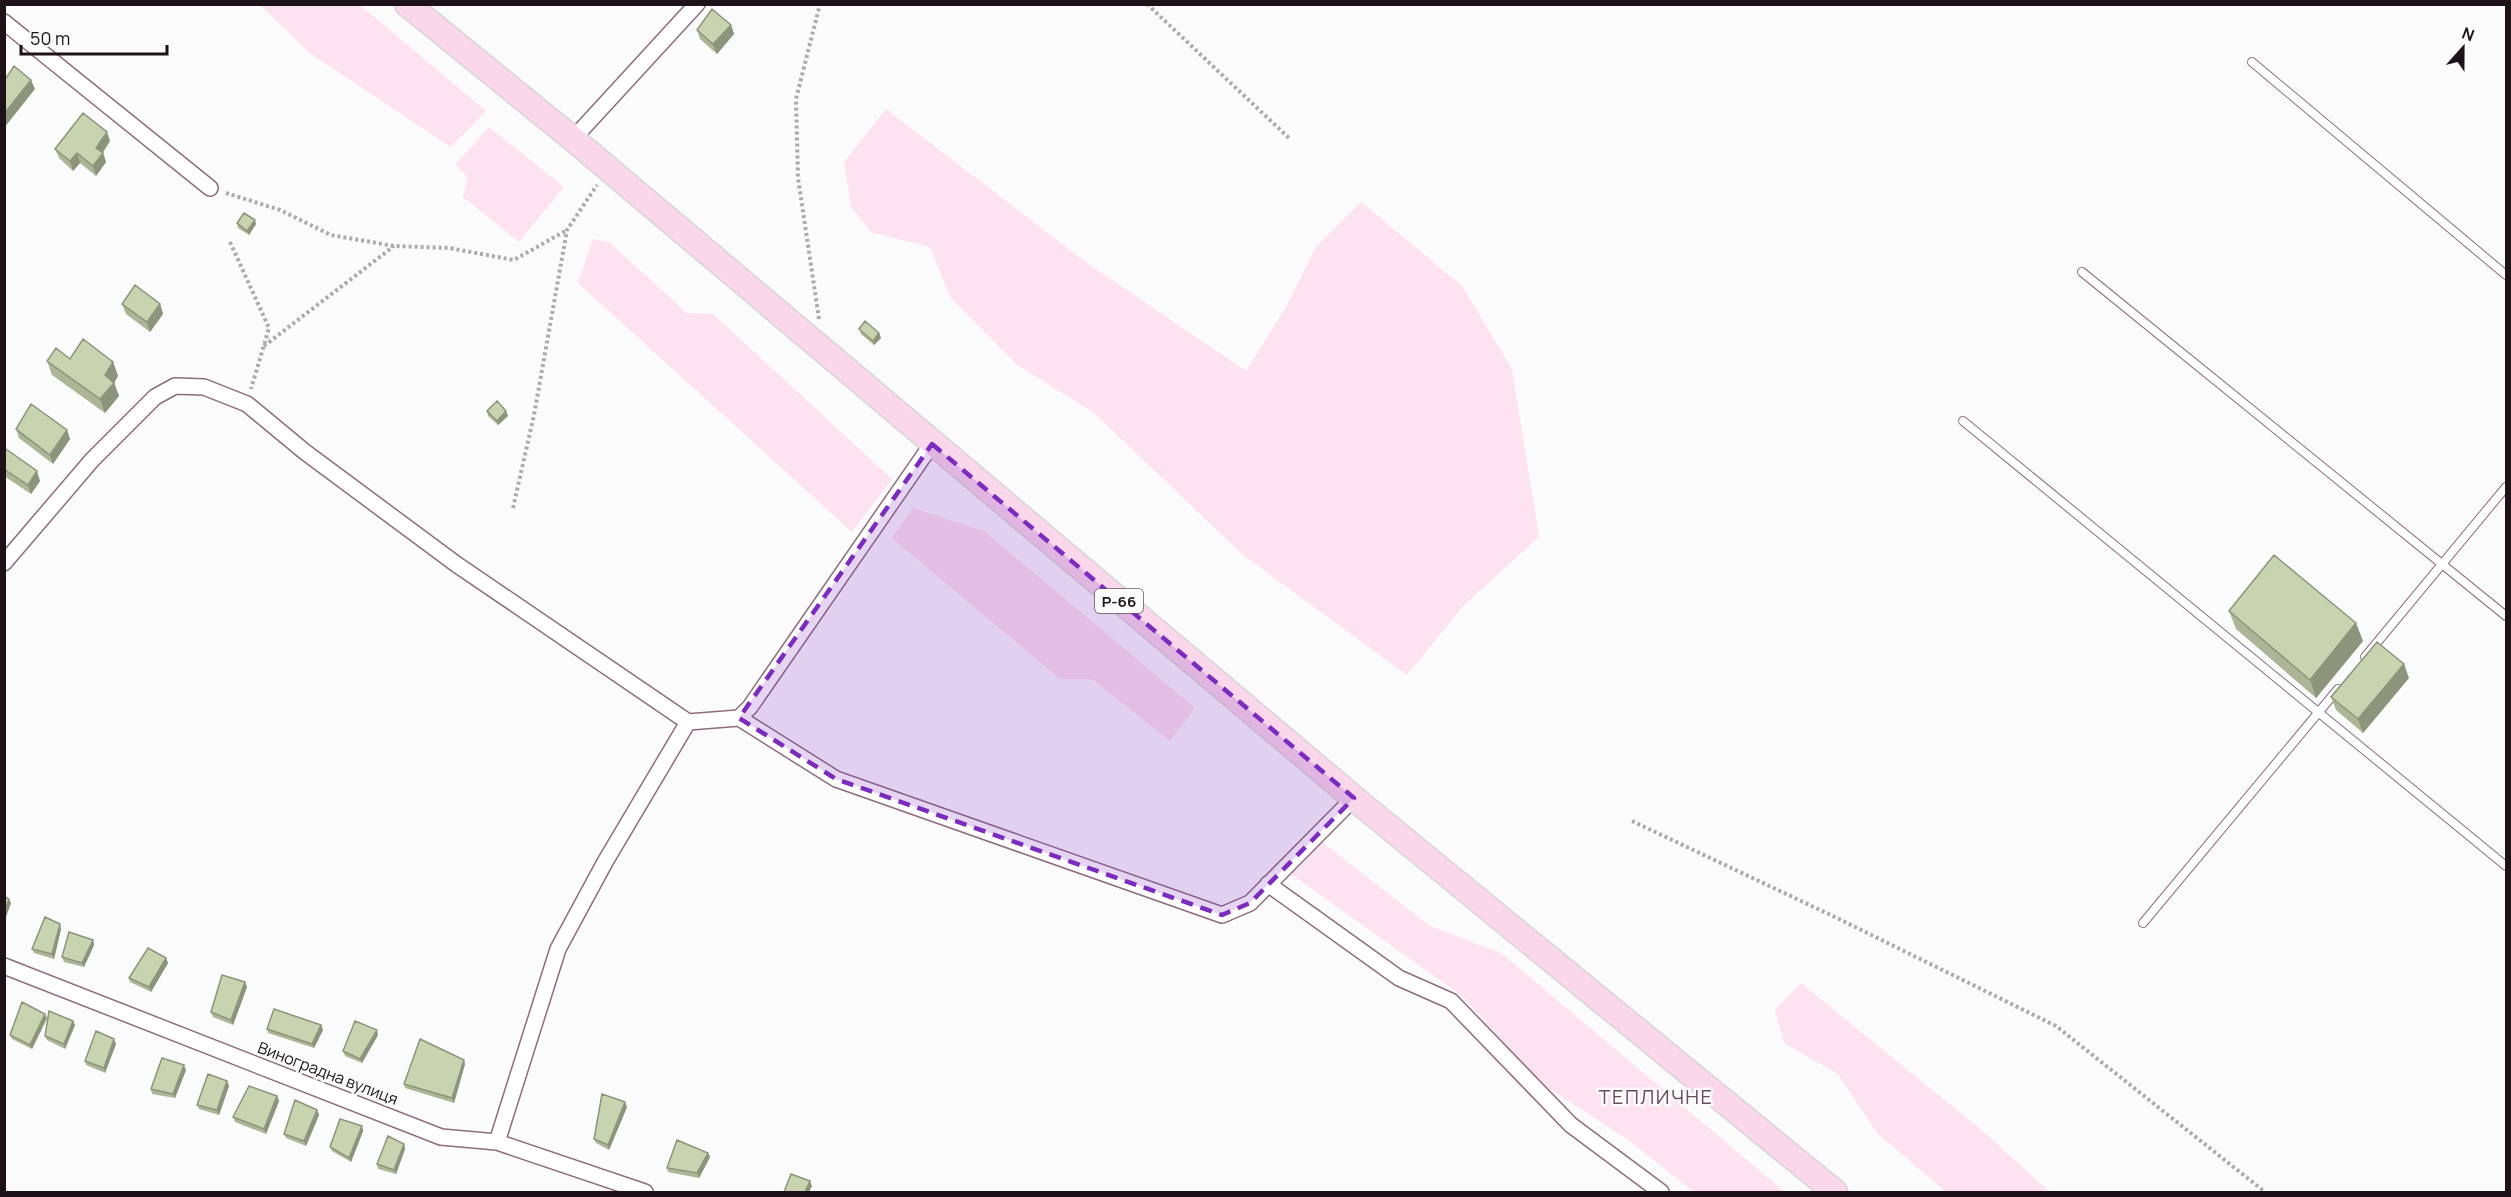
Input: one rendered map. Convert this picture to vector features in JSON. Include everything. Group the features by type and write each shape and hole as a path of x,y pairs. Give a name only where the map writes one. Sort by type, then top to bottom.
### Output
{"main road":[{"name":"Р-66","path":"407,4 608,168 932,444 1354,798 1835,1192"}],"street":[{"path":"573,139 697,4"},
{"path":"4,22 210,188"},
{"path":"4,563 92,460 155,397 175,386 204,387 247,404 305,452 456,564 688,722 739,718 836,779 1221,915 1250,903 1354,798"},
{"path":"739,718 750,707 932,444"},
{"path":"497,1142 558,949 605,862 688,722"},
{"path":"1268,884 1399,978 1451,1001 1571,1125 1661,1192"},
{"name":"Виноградна вулиця","path":"4,966 441,1137 497,1142 645,1192"}],"lane":[{"path":"2252,62 2506,275"},
{"path":"2082,273 2506,616"},
{"path":"1963,421 2506,866"},
{"path":"2362,660 2506,487"},
{"path":"2143,923 2340,686"}],"path":[{"path":"820,4 796,99 798,178 825,352"},
{"path":"1147,4 1290,139"},
{"path":"513,508 534,415 567,230 608,168"},
{"path":"210,188 280,210 331,235 394,246 449,248 514,260 567,230"},
{"path":"230,242 269,328 247,404"},
{"path":"264,347 394,246"},
{"path":"1632,821 1838,918 2056,1026 2265,1192"}],"highlighted area":[{"path":"932,444 1354,798 1250,903 1222,915 836,779 739,718"}],"shaded area":[{"path":"260,5 360,5 486,111 451,147 311,54"},
{"path":"886,109 1087,263 1246,371 1286,307 1316,247 1361,202 1462,286 1512,369 1539,537 1464,605 1407,675 1243,555 1094,413 1016,364 950,297 930,247 871,232 851,207 844,162"},
{"path":"489,127 564,187 519,242 463,197 468,177 455,165"},
{"path":"593,239 609,242 687,313 713,314 892,479 852,532 578,283"},
{"path":"913,508 984,531 1195,708 1170,741 1092,679 1060,679 892,538"},
{"path":"1322,842 1430,926 1501,953 1785,1192 1694,1192 1627,1139 1539,1082 1462,996 1291,874"},
{"path":"1801,983 1985,1133 2050,1192 1946,1192 1878,1134 1838,1074 1784,1043 1775,1010"}],"building":[{"path":"712,9 731,25 713,44 697,30"},
{"path":"14,66 31,80 4,114 4,81"},
{"path":"83,113 107,132 96,148 103,153 93,166 77,153 70,161 55,149"},
{"path":"244,213 255,220 247,231 237,223"},
{"path":"135,285 160,304 147,322 122,304"},
{"path":"865,321 879,333 873,341 859,329"},
{"path":"83,339 113,362 105,375 114,383 100,399 47,361 56,348 70,359"},
{"path":"497,401 506,411 497,421 487,411"},
{"path":"31,404 67,430 50,455 16,429"},
{"path":"6,449 37,471 28,485 4,469"},
{"path":"2274,555 2356,623 2310,680 2229,611"},
{"path":"2377,642 2404,664 2358,719 2331,697"},
{"path":"4,896 9,899 4,913"},
{"path":"45,917 60,924 52,954 32,949"},
{"path":"69,932 93,940 82,963 62,957"},
{"path":"148,948 166,958 149,987 129,978"},
{"path":"222,975 245,982 231,1020 211,1012"},
{"path":"22,1002 45,1014 30,1045 10,1035"},
{"path":"274,1009 321,1025 312,1044 267,1029"},
{"path":"49,1011 73,1021 64,1044 45,1036"},
{"path":"355,1021 377,1030 360,1059 343,1051"},
{"path":"96,1031 114,1039 104,1068 85,1061"},
{"path":"420,1039 464,1060 452,1098 404,1084"},
{"path":"162,1058 184,1065 173,1094 151,1089"},
{"path":"208,1074 227,1081 217,1110 197,1105"},
{"path":"249,1086 277,1096 264,1129 233,1117"},
{"path":"602,1094 625,1102 608,1145 594,1139"},
{"path":"295,1100 317,1110 304,1141 284,1134"},
{"path":"340,1119 362,1126 349,1158 330,1147"},
{"path":"388,1136 404,1144 394,1170 377,1164"},
{"path":"677,1140 708,1153 697,1173 667,1168"},
{"path":"791,1174 810,1181 805,1192 784,1192"}],"district":[{"name":"ТЕПЛИЧНЕ","path":"1656,1096"}]}
